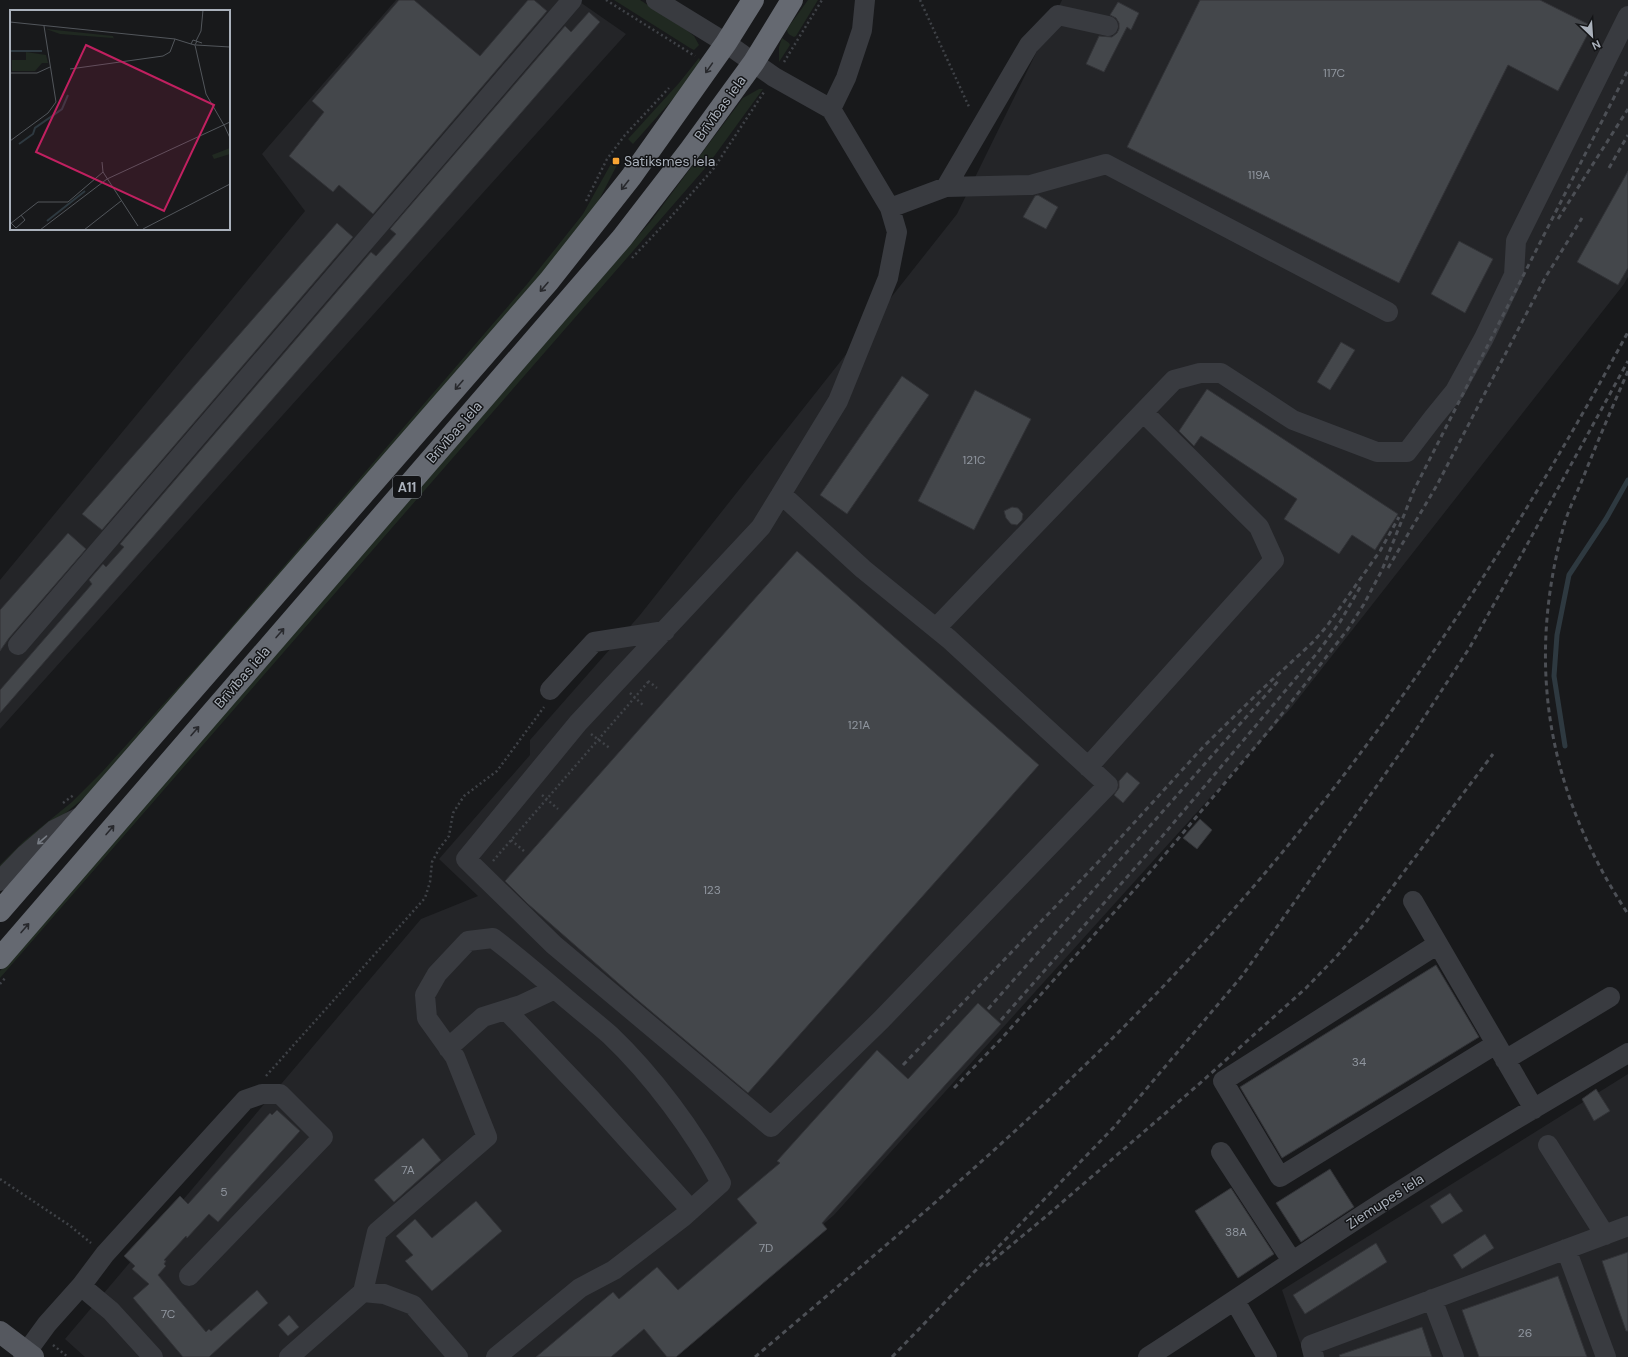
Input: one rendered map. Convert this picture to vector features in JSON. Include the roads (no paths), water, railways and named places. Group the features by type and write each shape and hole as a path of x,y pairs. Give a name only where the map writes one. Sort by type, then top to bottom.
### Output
{"highway":[{"name":"Brīvības iela","path":"0,912 549,281 631,177 718,38 753,0"},
{"name":"Brīvības iela","path":"0,958 622,238 690,150 754,62 792,0"}],"main road":[{"path":"0,1332 28,1355"}],"street":[{"path":"18,646 572,0"},
{"path":"656,0 718,38 774,77 831,109 890,208 897,232 888,278 838,401 781,494 761,527 578,723 466,859 554,945 771,1127 881,1020 1108,786 936,628 863,570 781,494"},
{"path":"831,109 846,78 862,30 865,0"},
{"path":"946,187 1029,45 1058,15 1108,26"},
{"path":"936,628 1174,380 1200,373 1221,373 1293,420 1377,452 1407,452 1455,391 1484,338 1514,275 1516,241 1628,16"},
{"path":"890,208 946,187 1031,184 1106,164 1388,312"},
{"path":"1088,767 1274,560 1259,527 1143,412"},
{"path":"550,690 594,642 665,631"},
{"path":"0,881 26,854 54,830 84,816"},
{"path":"1413,901 1534,1109"},
{"path":"289,1357 363,1292 377,1232 487,1137 455,1057 427,1018 425,995 437,974 468,941 493,938 518,957 610,1036 643,1070 672,1106 713,1167 721,1182 691,1210 614,1270 580,1288 496,1357"},
{"path":"1438,944 1223,1081 1280,1177 1501,1052 1610,997"},
{"path":"448,1048 483,1017 521,1005 555,989"},
{"path":"506,1010 590,1098 691,1210"},
{"name":"Ziemupes iela","path":"1148,1357 1235,1301 1292,1261 1416,1180 1628,1053"},
{"path":"28,1355 47,1324 81,1286 105,1254 245,1100 262,1094 280,1094 323,1137 189,1276"},
{"path":"1548,1145 1605,1235"},
{"path":"1221,1152 1292,1261"},
{"path":"1314,1357 1310,1345 1628,1226"},
{"path":"1566,1249 1606,1357"},
{"path":"81,1286 112,1311 153,1357"},
{"path":"363,1292 384,1294 413,1305 458,1357"},
{"path":"1432,1299 1454,1357"},
{"path":"1235,1301 1267,1357"}],"waterway":[{"path":"1565,746 1554,676 1557,635 1569,575 1606,519 1628,480"}],"railway":[{"path":"954,1088 1002,1038 1151,871 1271,728 1348,629 1364,604 1382,570 1414,490 1628,70"},
{"path":"1558,219 1628,109"},
{"path":"1609,168 1628,135"},
{"path":"1388,568 1437,485 1545,278 1582,218"},
{"path":"755,1357 922,1214 1084,1066 1187,961 1251,889 1313,815 1371,739 1427,660 1481,580 1532,499 1628,332"},
{"path":"892,1357 1114,1127 1242,976 1410,739 1470,647 1628,361"},
{"path":"1628,371 1564,525 1552,577 1546,628 1546,678 1551,727 1562,775 1579,822 1601,868 1628,914"},
{"path":"903,1065 1102,858 1204,746 1312,643 1327,626 1380,551 1399,517"},
{"path":"1001,1020 1149,852 1318,652 1340,622 1362,584"},
{"path":"988,1009 1279,680"},
{"path":"986,1266 1198,1085 1306,988 1336,957 1366,922 1493,754"}],"place":[{"name":"Satiksmes iela","path":"616,161"}]}
